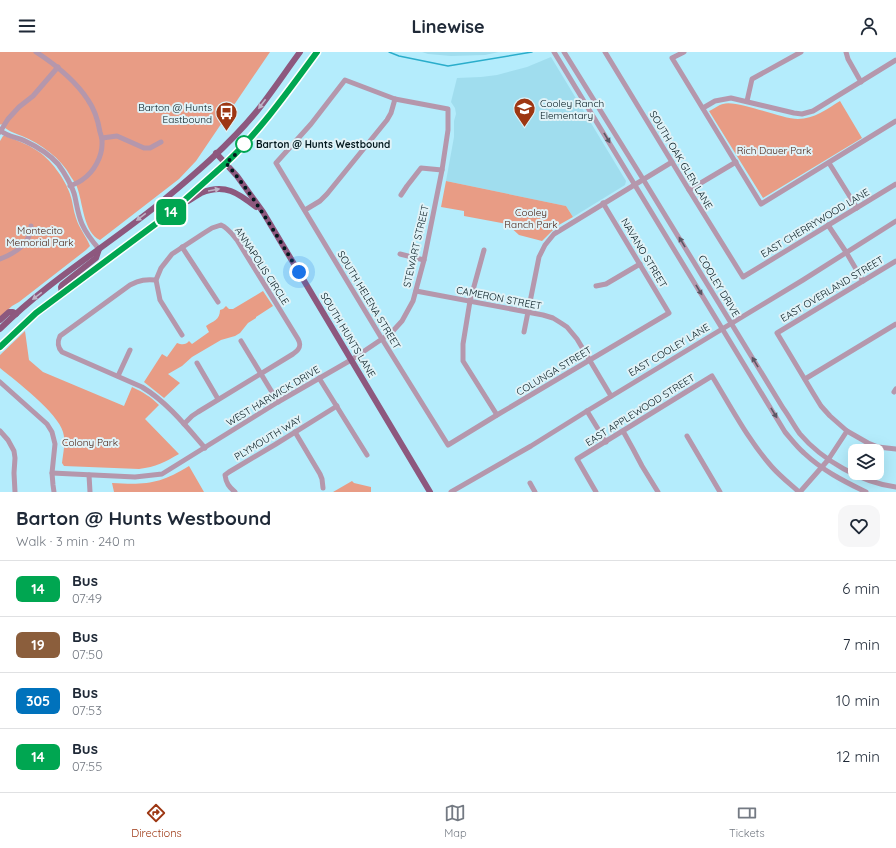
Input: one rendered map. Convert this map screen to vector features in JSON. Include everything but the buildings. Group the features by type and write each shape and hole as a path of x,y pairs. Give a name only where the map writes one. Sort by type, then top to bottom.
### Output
{"main road":[{"path":"0,329 27,303 160,203 196,173 257,110 300,52"},
{"path":"0,347 36,313 179,206 235,155 261,125 317,52"},
{"name":"SOUTH HUNTS LANE","path":"216,153 226,163 263,212 430,492"},
{"path":"179,206 201,193 222,189 240,195 263,212"},
{"path":"62,294 61,286 96,258 99,249"},
{"path":"0,320 9,312 16,314"}],"street":[{"path":"36,52 58,67 81,90 97,115 102,138 101,152 98,163 87,176 70,186"},
{"name":"COOLEY DRIVE","path":"564,52 783,408 800,433 828,460 849,472 874,482 896,487"},
{"name":"SOUTH OAK GLEN LANE","path":"605,52 743,277"},
{"path":"684,52 672,58 761,204 896,121"},
{"path":"747,101 752,79 801,52"},
{"path":"846,52 850,63 861,82"},
{"name":"COOLEY DRIVE","path":"555,54 785,432 802,452 821,468 866,492"},
{"path":"703,108 715,101 731,98 794,113 807,113 818,108 896,60"},
{"path":"563,67 570,63"},
{"path":"58,67 33,96 19,107 8,119 0,131 4,134 25,141 48,154 58,164 75,195 77,208 82,223 90,238 99,249"},
{"name":"SOUTH HELENA STREET","path":"395,99 345,80 311,124 276,164 382,340 448,445"},
{"path":"305,210 327,194 387,120 391,113 395,99"},
{"name":"STEWART STREET","path":"351,360 392,332 402,321 413,301 424,260 442,170 448,130 448,109 395,99"},
{"path":"102,138 117,136 144,148 150,148 161,142"},
{"path":"524,332 539,257 545,245 554,234 558,230 672,162"},
{"path":"689,190 736,162"},
{"path":"829,163 857,208"},
{"path":"401,195 422,168 442,170"},
{"name":"EAST CHERRYWOOD LANE","path":"743,277 896,184"},
{"name":"NAVANO STREET","path":"604,203 669,313"},
{"name":"EAST COOLEY LANE","path":"451,492 531,446 722,328 804,280 896,221"},
{"name":"ANNAPOLIS CIRCLE","path":"156,280 161,268 172,254 217,226 221,225 226,227 237,240 300,343 299,349 293,354 192,416 184,424"},
{"path":"828,225 863,281"},
{"path":"0,259 11,255 22,247 31,232 31,226"},
{"path":"182,247 218,302"},
{"path":"484,250 470,301 463,344 463,361 497,415"},
{"path":"400,254 424,260"},
{"name":"EAST OVERLAND STREET","path":"805,379 777,333 896,261"},
{"path":"596,286 606,284 640,264"},
{"path":"182,335 160,300 156,280 148,279 130,284 60,336 58,339 58,347 62,352 118,376 154,394 184,424 205,448"},
{"name":"CAMERON STREET","path":"416,291 553,318 567,327 577,340 611,396"},
{"name":"COLUNGA STREET","path":"448,445 669,313"},
{"path":"896,324 805,379 821,406 830,416 848,431 860,439 878,447 896,449"},
{"path":"241,341 278,402"},
{"path":"118,376 130,350"},
{"name":"WEST HARWICK DRIVE","path":"52,473 135,477 162,474 278,402 351,360"},
{"path":"197,363 218,400"},
{"name":"EAST APPLEWOOD STREET","path":"596,492 577,459 712,376 749,437 761,453 773,468 800,492"},
{"path":"319,378 367,454"},
{"path":"0,382 47,424 52,432 55,444 52,473 54,492"},
{"name":"PLYMOUTH WAY","path":"235,492 227,484 226,475 229,472 337,406"},
{"path":"587,411 606,442"},
{"path":"0,431 8,440 14,451 15,492"},
{"path":"623,431 658,492"},
{"path":"800,492 828,460 848,431"},
{"path":"295,432 320,474 323,488"},
{"path":"687,436 720,492"},
{"path":"89,474 90,492"},
{"path":"530,483 535,492"}],"shaded area":[{"path":"422,52 499,52 485,55 451,56"},
{"name":"Cooley Ranch Elementary","path":"551,57 626,181 625,185 573,217 566,206 446,181 454,137 454,121 456,114 455,108 451,102 457,78 497,75 527,67"}],"green space":[{"path":"0,52 270,52 196,161 179,179 100,240 87,225 77,187 62,164 43,147 11,132 1,124 0,125"},
{"name":"Rich Dauer Park","path":"840,101 862,138 763,198 709,111 729,103 790,118 804,119 820,113"},
{"name":"Montecito Memorial Park","path":"3,136 21,142 36,150 47,158 56,169 68,188 77,222 90,246 12,306 0,317 0,141"},
{"name":"Cooley Ranch Park","path":"446,181 566,206 573,217 557,226 542,241 519,235 507,224 464,216 464,211 441,207"},
{"path":"263,291 273,306 248,323 240,333 221,340 192,357 182,366 168,374 180,383 164,398 144,382 162,354 167,357 177,343 184,344 189,341 192,344 209,332 206,326 219,316 220,310 226,306 229,309 233,309"},
{"name":"Colony Park","path":"25,331 29,360 43,372 124,406 132,387 153,400 159,405 145,419 179,454 160,464 139,469 64,466 62,463 64,436 60,424 36,398 0,368 0,355"},
{"path":"189,466 204,492 114,492 112,483 134,484 152,482 170,477"},
{"path":"352,481 354,483 371,487 371,492 333,492"}],"waterway":[{"path":"389,52 399,56 448,66 532,52"}],"bus line":[{"name":"14","path":"0,347 36,313 179,206 235,155 261,125 317,52"}],"place":[{"name":"Cooley Ranch Elementary","path":"524,128"},
{"name":"Barton @ Hunts Eastbound","path":"227,132"},
{"name":"Barton @ Hunts Westbound","path":"244,144"}],"route":[{"path":"244,144 226,163 263,212 299,272"}]}
